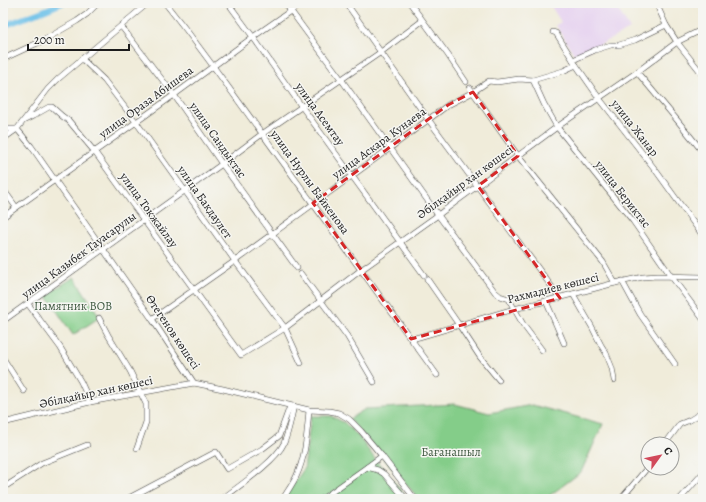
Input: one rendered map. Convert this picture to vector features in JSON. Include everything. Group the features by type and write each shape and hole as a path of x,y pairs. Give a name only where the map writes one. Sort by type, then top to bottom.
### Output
{"street":[{"path":"3,59 44,40 77,21 98,3"},
{"path":"3,138 17,129 58,79 148,3"},
{"name":"улица Нурлы Байкенова","path":"164,3 213,66 437,375"},
{"name":"улица Асемтау","path":"228,3 460,325 480,357 499,380"},
{"path":"285,3 495,292 500,296 509,299 524,326 542,350"},
{"name":"улица Ораза Абишева","path":"3,218 16,207 56,180 94,151 302,3"},
{"path":"346,3 428,119 560,298"},
{"path":"410,3 466,82"},
{"path":"656,3 666,25 677,42 703,75"},
{"name":"улица Казыбек Тауасарулы","path":"3,321 186,191 262,134 381,52 422,21"},
{"name":"улица Аскара Кунаева","path":"152,319 235,261 428,119 471,90 489,81 497,82 519,79 532,80 563,71 575,62 598,49 621,45 666,25"},
{"name":"улица Сандыктас","path":"121,26 174,95 297,268"},
{"name":"Әбілқайыр хан көшесі","path":"241,355 284,328 557,127 637,72 677,42 703,30"},
{"name":"улица Жанар","path":"553,32 556,33 600,98 654,168 703,236"},
{"name":"улица Бакдаулет","path":"82,59 104,80 186,191 284,328 301,363"},
{"path":"637,72 703,152"},
{"name":"улица Бериктас","path":"532,80 557,127 633,220 703,319"},
{"path":"471,90 518,156 603,262 615,283"},
{"name":"улица Токжайлау","path":"25,120 49,107 52,107 69,121 94,151 241,355"},
{"path":"3,129 17,129"},
{"name":"Өтегенов көшесі","path":"17,129 56,180 194,382 308,410 339,413 349,419 361,431 415,499"},
{"path":"3,189 16,207"},
{"path":"301,274 347,336 374,382"},
{"name":"Рахмадиев көшесі","path":"411,339 514,309 622,281 657,276 703,277"},
{"path":"622,281 640,314 675,364"},
{"path":"573,294 606,353 612,368 614,380"},
{"path":"546,301 564,343"},
{"path":"28,304 60,347 81,382 90,402"},
{"path":"99,318 108,336 130,371 146,404 146,422 137,448"},
{"path":"3,358 24,391"},
{"name":"Әбілқайыр хан көшесі","path":"3,423 90,402 194,382"},
{"path":"127,499 216,452 228,469 262,449 279,436 292,406"},
{"path":"222,499 276,455 284,444 288,431 292,406"},
{"path":"282,499 296,478 303,457 307,432 308,410"},
{"path":"671,436 680,424 703,412"},
{"path":"3,488 42,464 87,445"},
{"path":"322,499 382,456"},
{"path":"367,467 378,470 384,474 406,499"},
{"path":"680,499 703,473"},
{"path":"621,499 640,476"}],"highlighted area":[{"path":"473,92 518,156 478,186 560,298 411,339 313,203 448,105"}],"shaded area":[{"path":"549,3 614,3 630,29 576,57 556,25 561,22"}],"green space":[{"name":"Памятник ВОВ","path":"74,277 100,317 73,335 46,295"},
{"name":"Бағанашыл","path":"455,404 489,413 532,405 603,424 581,472 545,499 419,499 349,419 365,409"},
{"path":"311,416 331,416 345,423 359,437 408,499 283,499 304,469"}],"waterway":[{"path":"3,26 62,3"}]}
